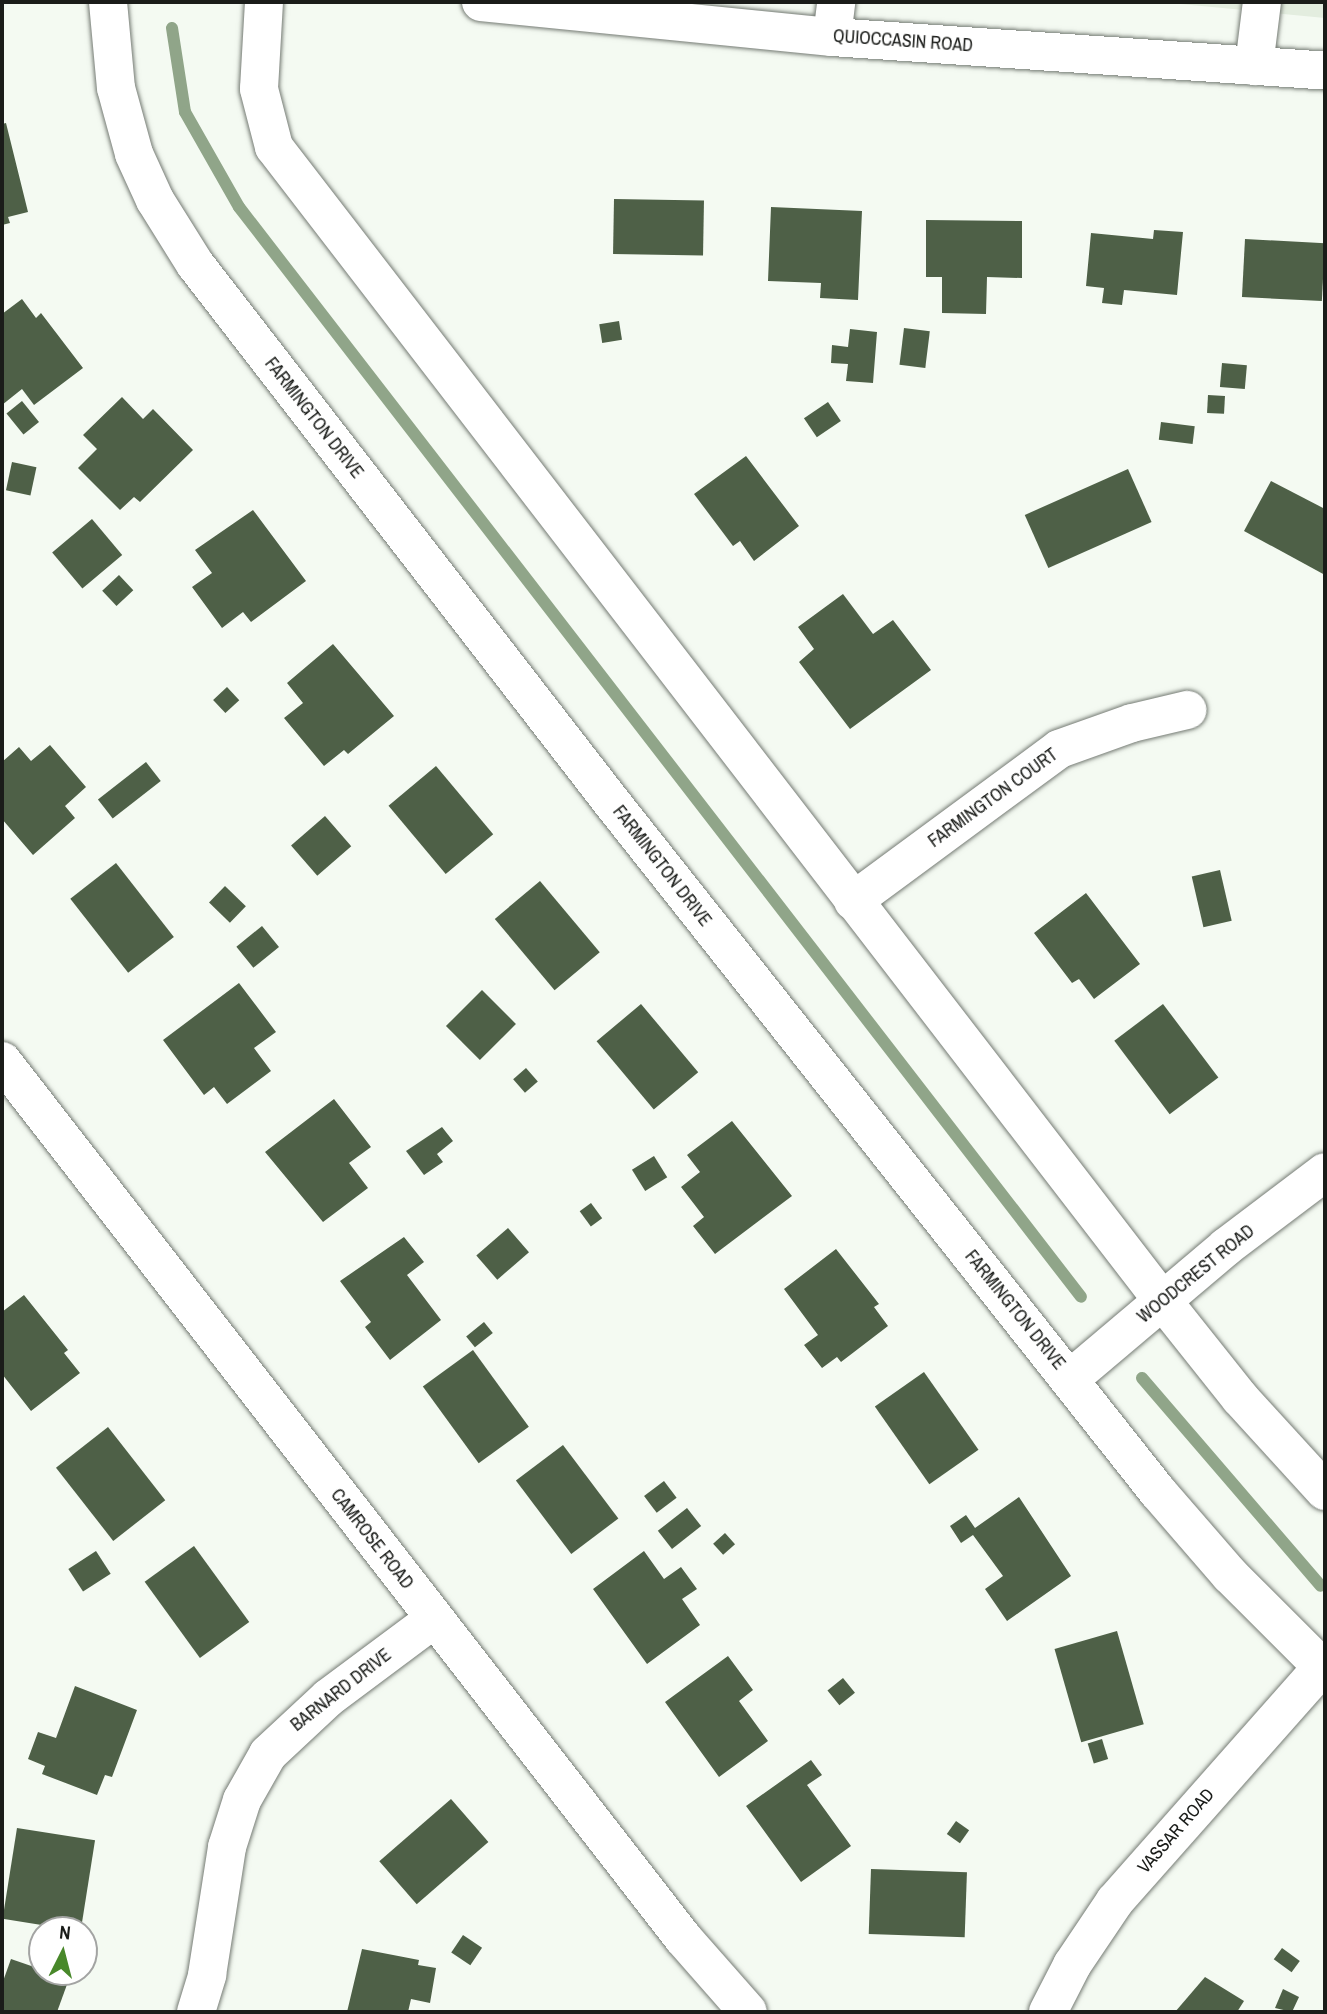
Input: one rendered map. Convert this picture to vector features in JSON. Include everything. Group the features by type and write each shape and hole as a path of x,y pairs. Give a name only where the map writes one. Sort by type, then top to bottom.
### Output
{"street":[{"name":"FARMINGTON DRIVE","path":"108,2 116,88 134,153 155,200 195,264 613,804 1070,1379 1230,1576 1324,1667"},
{"path":"264,2 259,89 274,147 1162,1300 1240,1398 1325,1491"},
{"name":"QUIOCCASIN ROAD","path":"481,2 834,19 1254,66 1325,71"},
{"path":"1254,66 1262,2"},
{"name":"FARMINGTON COURT","path":"853,901 1059,749 1132,723 1187,710"},
{"name":"CAMROSE ROAD","path":"2,1061 683,1938 748,2012"},
{"name":"WOODCREST ROAD","path":"1070,1379 1162,1300 1325,1172"},
{"name":"BARNARD DRIVE","path":"196,2012 207,1975 227,1847 242,1800 268,1754 328,1698 434,1619"},
{"name":"VASSAR ROAD","path":"1048,2012 1072,1965 1115,1901 1324,1667"}],"shaded area":[{"path":"1160,2 1325,2 1325,18"}],"building":[{"path":"6,123 28,212 8,217 10,223 2,225 2,124"},
{"path":"614,199 704,201 703,256 613,254"},
{"path":"771,207 862,211 858,300 820,298 821,283 768,281"},
{"path":"926,220 1022,221 1022,278 987,277 986,314 942,313 942,277 926,277"},
{"path":"1154,230 1183,232 1177,295 1124,290 1122,305 1102,303 1104,288 1086,286 1091,233 1153,239"},
{"path":"1245,239 1325,243 1322,301 1242,297"},
{"path":"22,299 36,318 41,313 83,368 34,405 22,389 2,405 2,314"},
{"path":"619,321 622,340 602,343 599,324"},
{"path":"904,328 930,331 925,368 899,365"},
{"path":"850,329 877,332 873,383 846,381 848,364 831,363 832,345 848,347"},
{"path":"1222,363 1247,365 1245,389 1220,387"},
{"path":"1208,395 1225,396 1224,414 1207,413"},
{"path":"122,397 143,419 153,409 193,450 140,502 134,497 120,510 78,468 97,449 83,435"},
{"path":"22,401 39,422 23,435 6,414"},
{"path":"828,402 841,421 817,437 804,418"},
{"path":"1161,422 1195,426 1193,444 1159,440"},
{"path":"746,456 799,526 754,561 740,541 733,546 694,494"},
{"path":"12,462 36,467 30,496 6,490"},
{"path":"1128,469 1152,522 1048,568 1025,515"},
{"path":"1271,481 1325,509 1325,575 1244,531"},
{"path":"253,510 306,581 251,622 243,612 222,628 192,587 212,573 195,550"},
{"path":"92,519 122,555 82,588 52,552"},
{"path":"119,575 133,590 117,606 102,591"},
{"path":"843,594 873,634 893,620 931,670 850,729 799,662 814,649 798,627"},
{"path":"333,644 394,716 348,754 344,750 324,766 284,718 303,703 287,683"},
{"path":"227,687 239,700 225,713 213,700"},
{"path":"50,745 86,787 65,806 75,818 33,855 2,819 2,762 19,747 31,761"},
{"path":"146,762 161,781 113,818 98,800"},
{"path":"436,766 493,834 446,874 389,806"},
{"path":"325,816 351,846 317,876 291,846"},
{"path":"116,863 174,937 128,973 70,899"},
{"path":"1220,870 1232,921 1203,927 1192,877"},
{"path":"540,881 600,952 555,990 495,919"},
{"path":"225,886 246,906 230,923 209,903"},
{"path":"1086,893 1140,964 1094,999 1079,979 1072,983 1034,933"},
{"path":"262,926 279,947 253,968 236,947"},
{"path":"239,983 276,1032 254,1048 271,1071 227,1104 214,1087 204,1095 163,1040"},
{"path":"482,990 516,1024 480,1060 446,1026"},
{"path":"641,1004 698,1072 654,1109 597,1041"},
{"path":"1163,1004 1218,1077 1170,1114 1114,1041"},
{"path":"526,1068 538,1082 525,1093 513,1079"},
{"path":"334,1099 371,1147 349,1163 368,1188 323,1222 265,1152"},
{"path":"732,1121 792,1196 715,1254 693,1226 704,1217 681,1187 700,1172 687,1155"},
{"path":"442,1127 453,1141 437,1154 443,1162 424,1175 406,1151"},
{"path":"654,1156 667,1177 645,1191 632,1170"},
{"path":"591,1203 602,1218 591,1227 580,1211"},
{"path":"508,1228 529,1252 497,1280 476,1256"},
{"path":"404,1237 424,1262 407,1275 441,1320 390,1360 365,1327 371,1322 340,1281"},
{"path":"836,1249 879,1304 874,1307 888,1326 841,1362 837,1357 822,1368 804,1345 818,1335 784,1289"},
{"path":"24,1295 68,1350 64,1353 80,1373 31,1411 2,1374 2,1312"},
{"path":"484,1322 493,1333 475,1347 466,1336"},
{"path":"473,1350 529,1427 479,1463 423,1386"},
{"path":"924,1372 978,1450 929,1484 875,1406"},
{"path":"108,1427 165,1500 113,1541 56,1468"},
{"path":"563,1445 618,1518 571,1554 516,1481"},
{"path":"664,1481 677,1498 657,1513 644,1496"},
{"path":"1019,1497 1071,1576 1007,1621 985,1589 1003,1576 973,1535 961,1543 950,1526 966,1515 975,1528"},
{"path":"687,1508 701,1526 672,1549 658,1531"},
{"path":"725,1533 735,1544 723,1555 713,1544"},
{"path":"194,1546 249,1622 200,1658 145,1582"},
{"path":"96,1551 111,1574 83,1592 68,1569"},
{"path":"644,1551 664,1579 681,1567 697,1589 682,1599 700,1625 647,1664 593,1589"},
{"path":"1117,1631 1144,1724 1081,1742 1055,1649"},
{"path":"728,1656 753,1690 739,1701 768,1741 719,1777 665,1702"},
{"path":"843,1678 855,1693 839,1705 827,1691"},
{"path":"75,1686 137,1710 112,1777 105,1775 97,1795 42,1774 45,1766 28,1759 38,1732 56,1738"},
{"path":"1102,1739 1108,1759 1094,1763 1088,1743"},
{"path":"811,1760 822,1775 807,1785 851,1846 801,1882 746,1806"},
{"path":"451,1799 488,1842 417,1904 379,1861"},
{"path":"956,1821 969,1830 960,1843 947,1834"},
{"path":"17,1828 95,1840 83,1916 28,1916 28,1923 3,1919"},
{"path":"871,1869 967,1872 965,1937 869,1934"},
{"path":"463,1935 482,1948 470,1965 451,1952"},
{"path":"1282,1948 1300,1961 1292,1972 1274,1959"},
{"path":"362,1949 419,1960 418,1965 436,1968 430,2003 411,1999 408,2012 347,2012"},
{"path":"11,1959 28,1965 28,1986 66,1986 57,2012 2,2012 2,1984"},
{"path":"1205,1977 1244,2001 1237,2012 1175,2012"},
{"path":"1283,1989 1299,1997 1292,2012 1275,2008"}],"waterway":[{"path":"172,28 185,112 239,207 1081,1297"},
{"path":"1142,1378 1321,1586"}]}
